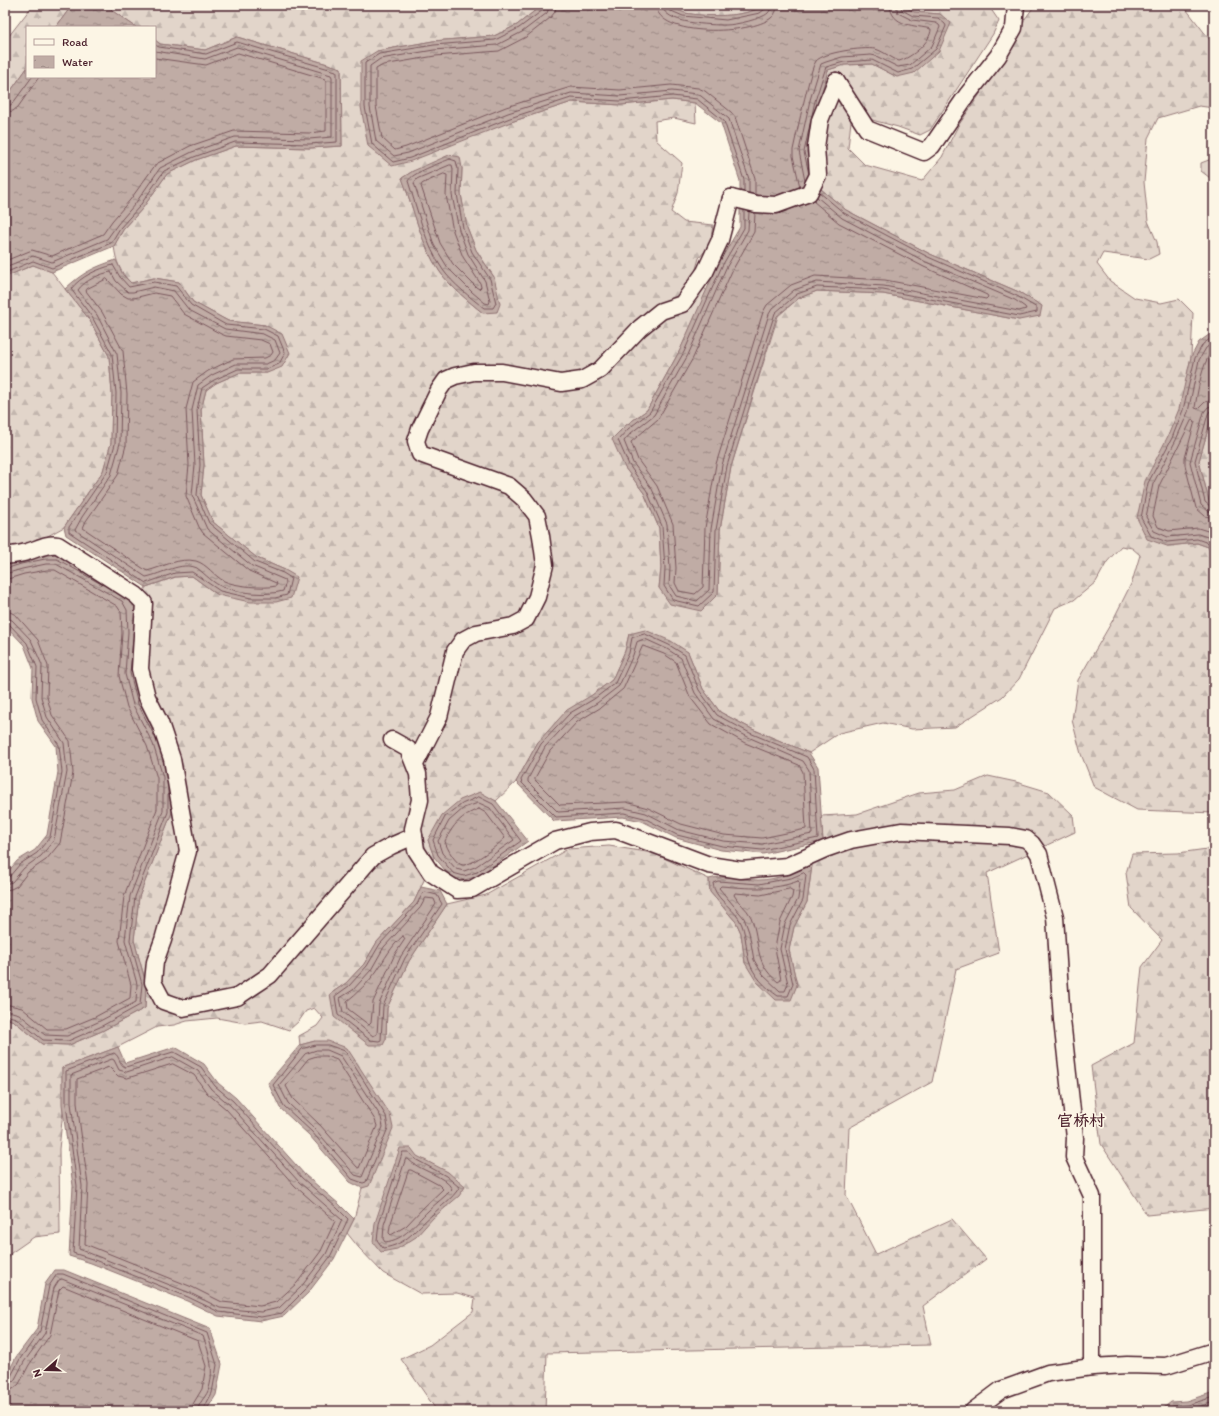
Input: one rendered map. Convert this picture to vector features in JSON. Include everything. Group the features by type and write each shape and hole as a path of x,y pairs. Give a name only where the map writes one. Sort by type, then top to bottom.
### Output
{"street":[{"path":"415,764 439,717 455,651 463,640 476,633 513,626 526,619 537,597 545,565 537,516 524,499 509,486 420,454 416,441 420,429 439,390 446,380 455,376 474,372 502,372 561,383 582,380 600,370 640,328 661,311 682,304 704,272 720,240 731,198 756,204 776,205 809,193 818,175 816,147 820,120 836,81 867,129 924,152 932,146 967,95 998,56 1014,28 1016,5"},
{"path":"5,556 28,552 41,546 52,544 58,545 136,595 144,604 140,669 147,697 160,723 172,759 188,851 162,940 154,962 153,982 163,1001 182,1008 237,997 270,975 373,856 414,836"},
{"path":"392,740 408,750 418,774 420,800 413,830 416,850 432,872 457,890 472,889 554,841 590,832 616,830 709,865 741,870 787,866 825,849 851,840 901,831 1010,836 1029,841 1039,854 1055,917 1062,1020 1075,1138 1074,1157 1092,1196 1092,1367"},
{"path":"973,1411 1001,1390 1048,1373 1092,1367 1127,1365 1166,1366 1214,1351"}],"green space":[{"path":"33,5 72,5 57,26 26,26 26,69 5,99 5,41"},
{"path":"107,5 542,5 517,25 494,36 433,41 377,51 511,122 572,102 621,105 672,100 695,103 696,123 674,118 655,121 656,140 682,163 678,193 671,212 684,222 713,225 710,245 699,258 694,276 707,291 680,350 647,410 625,426 625,468 644,493 659,528 661,568 659,588 718,594 720,530 731,467 778,316 799,298 817,291 883,294 1019,320 1042,306 1019,292 930,254 846,210 815,184 807,152 828,70 844,65 872,64 897,77 940,14 914,12 902,5 988,5 999,21 993,34 930,130 920,135 898,127 861,117 851,121 848,148 865,165 922,181 942,157 958,126 980,94 1022,23 1035,5 1183,5 1214,45 1214,108 1199,106 1158,118 1148,138 1144,182 1148,221 1157,242 1159,254 1149,259 1103,253 1097,264 1110,281 1135,298 1161,303 1179,299 1193,313 1191,357 1180,409 1168,436 1167,546 1197,543 1214,549 1214,813 1137,810 1094,787 1081,754 1072,720 1078,680 1114,618 1132,582 1140,555 1132,548 1121,546 1107,562 1096,582 1074,600 1055,608 1019,679 1002,697 955,727 912,729 883,723 839,733 809,753 752,729 720,712 703,689 688,652 629,634 625,651 612,680 592,695 538,742 516,782 496,801 480,793 428,840 434,857 414,902 377,942 364,964 346,983 330,994 386,1039 387,1008 409,961 447,904 486,895 568,849 609,846 653,853 709,879 710,892 736,922 741,933 745,963 797,985 789,950 794,927 807,902 812,865 823,841 821,816 857,814 919,793 955,790 988,776 1016,782 1049,792 1073,815 1075,832 987,873 999,953 956,969 932,1082 849,1128 846,1195 876,1254 952,1219 986,1259 923,1306 931,1345 547,1353 545,1411 437,1411 401,1359 430,1345 473,1312 475,1298 457,1293 421,1294 383,1273 347,1233 354,1219 362,1188 369,1185 315,1041 300,1045 299,1036 317,1026 323,1018 314,1008 306,1011 299,1021 289,1030 262,1021 245,1023 217,1018 187,1021 174,1025 157,1027 118,1047 62,1068 63,1111 59,1149 60,1234 34,1237 11,1253 5,1265 5,1018 14,1021 42,1044 69,1045 102,1031 145,1008 146,983 134,940 139,897 172,812 137,633 135,608 146,587 176,577 192,576 218,595 285,570 257,558 213,522 201,495 204,465 201,410 206,390 216,383 239,373 267,373 265,325 228,321 193,302 179,282 154,278 131,283 119,266 114,246 123,230 142,209 167,174 196,160 236,146 310,148 342,146 341,68 237,37 205,50 160,44 156,41 156,26 135,26 114,12","holes":["462,168 461,194 467,227 476,250 494,277 483,313 449,283 433,261 423,239 402,178 413,171"]},
{"path":"667,5 764,5 747,12 714,16 685,13"},
{"path":"1214,158 1214,181 1201,171 1201,163"},
{"path":"33,265 52,272 89,319 109,356 112,393 111,443 103,471 64,527 28,547 5,551 5,277"},
{"path":"1214,408 1214,504 1209,501 1199,461"},
{"path":"1214,848 1214,1208 1147,1215 1101,1144 1091,1066 1134,1043 1142,967 1162,940 1131,908 1126,873 1132,854 1178,853"}],"water":[{"path":"72,5 107,5 114,12 135,26 57,26"},
{"path":"542,5 667,5 685,13 714,16 747,12 764,5 902,5 914,12 940,14 951,23 939,51 914,73 897,77 872,64 844,65 828,70 807,152 815,184 846,210 930,254 1019,292 1042,306 1040,316 1019,320 883,294 817,291 799,298 777,316 731,467 720,530 718,594 701,611 670,604 659,588 661,568 659,528 644,493 625,468 612,439 625,426 647,410 680,350 718,264 740,227 740,181 721,123 695,103 672,100 621,105 572,102 511,122 411,161 392,166 368,146 361,107 361,61 377,51 433,41 494,36 517,25"},
{"path":"237,37 341,68 342,146 310,148 236,146 196,160 167,174 142,209 123,230 114,246 52,272 33,265 5,277 5,99 26,69 26,78 156,78 156,41 160,44 205,50"},
{"path":"449,155 460,157 462,168 461,194 467,227 476,250 494,277 500,304 497,312 483,313 454,288 440,272 423,239 402,178 413,171"},
{"path":"116,260 123,275 131,283 154,278 179,282 193,302 228,321 265,325 282,334 290,353 282,367 267,373 239,373 216,383 206,390 201,410 204,465 201,495 213,522 257,558 297,577 291,598 276,602 250,602 218,595 192,576 175,577 146,587 66,535 64,527 103,471 111,443 112,393 109,356 89,319 65,289 89,271"},
{"path":"1213,332 1214,408 1199,461 1209,501 1214,504 1214,549 1197,543 1167,546 1147,539 1137,518 1145,481 1168,436 1179,409 1191,357 1199,342"},
{"path":"59,554 128,594 135,608 137,633 161,741 172,776 172,812 139,897 134,940 146,984 145,1008 102,1031 69,1045 42,1044 14,1021 5,1018 5,878 7,873 17,861 35,850 47,835 58,772 56,746 38,721 32,698 33,668 24,645 5,625 5,566 31,558"},
{"path":"645,630 671,641 688,652 703,689 720,712 752,729 809,753 818,767 823,841 763,854 721,850 676,838 642,821 623,817 554,821 516,782 538,742 567,710 592,695 612,680 625,651 629,634"},
{"path":"480,792 496,801 528,841 479,876 464,880 451,877 434,857 428,840 442,815 460,800"},
{"path":"812,865 807,902 794,927 789,950 797,985 791,1000 776,1000 756,981 745,963 741,933 736,922 710,892 709,879 721,877 765,880 786,875"},
{"path":"421,887 440,891 447,904 409,961 387,1008 386,1039 383,1045 369,1045 334,1017 330,994 346,983 364,964 377,942 414,902"},
{"path":"315,1041 328,1041 347,1048 390,1114 393,1128 369,1186 362,1188 350,1182 309,1135 280,1108 268,1083 300,1045"},
{"path":"118,1047 125,1063 175,1047 204,1064 218,1083 236,1098 305,1175 354,1219 334,1259 308,1293 284,1316 261,1321 218,1316 187,1301 91,1263 69,1256 73,1186 62,1104 62,1068"},
{"path":"400,1148 411,1148 417,1156 448,1172 465,1187 459,1196 433,1218 416,1237 397,1249 381,1252 373,1242 375,1223"},
{"path":"55,1270 64,1270 210,1329 222,1364 216,1395 206,1411 5,1411 5,1379 16,1357 37,1329 45,1284"},
{"path":"1214,1392 1214,1411 1160,1411 1171,1402 1186,1401"}],"district":[{"name":"官桥村","path":"1081,1120"}]}
